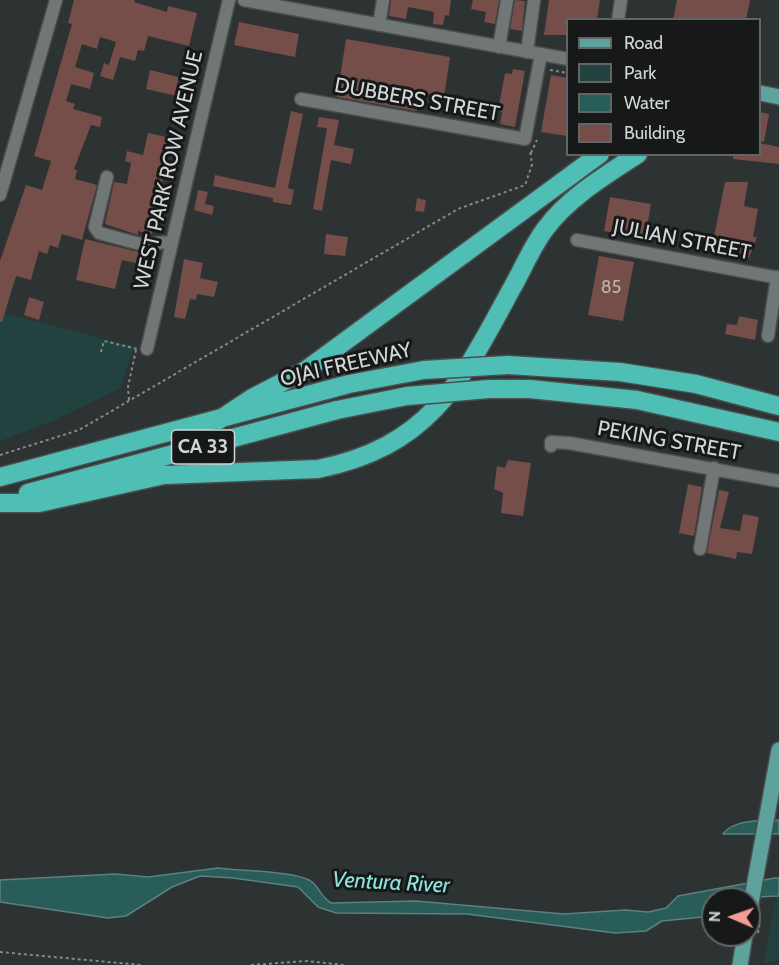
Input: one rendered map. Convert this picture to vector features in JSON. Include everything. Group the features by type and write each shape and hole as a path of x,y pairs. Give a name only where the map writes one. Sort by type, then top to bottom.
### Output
{"highway":[{"path":"219,420 252,398 306,370 597,156"},
{"path":"0,501 39,503 164,475 318,469 342,464 387,447 422,423 458,383 536,244 556,216 587,188 635,156"},
{"name":"OJAI FREEWAY","path":"0,477 349,384 424,370 508,365 620,372 696,384 779,406"},
{"name":"OJAI FREEWAY","path":"0,501 328,412 407,396 489,389 530,389 637,400 779,432"}],"main road":[{"path":"761,93 779,97"},
{"path":"754,887 779,750"},
{"path":"740,965 743,947"}],"street":[{"path":"0,195 56,0"},
{"name":"WEST PARK ROW AVENUE","path":"147,349 229,0"},
{"path":"244,0 566,59"},
{"path":"380,25 383,0"},
{"path":"499,47 507,0"},
{"path":"527,52 534,0"},
{"path":"618,18 621,0"},
{"path":"532,138 541,54"},
{"name":"DUBBERS STREET","path":"301,99 532,138"},
{"path":"106,177 95,227 99,233 140,244 172,242"},
{"name":"JULIAN STREET","path":"577,240 778,278"},
{"path":"768,336 778,278"},
{"name":"PEKING STREET","path":"551,444 569,443 714,468 779,482"},
{"path":"700,549 714,468"}],"path":[{"path":"549,70 566,73"},
{"path":"531,153 536,148 532,138"},
{"path":"0,455 79,430 458,209 520,188 530,176 532,138"},
{"path":"101,352 104,341 133,348"},
{"path":"129,400 128,387 134,354 137,349 147,349"},
{"path":"0,952 141,965"},
{"path":"250,965 298,961 344,965"}],"green space":[{"path":"0,312 134,346 121,388 53,421 0,441"},
{"path":"779,879 779,959 764,963"}],"water":[{"path":"779,820 779,834 723,834 741,823"},
{"path":"218,868 279,873 309,880 331,903 416,901 564,914 625,910 648,912 666,908 678,896 701,892 701,917 662,921 646,931 615,933 467,914 336,913 318,907 298,887 200,876 172,887 126,916 108,918 0,902 0,880 115,874 148,877"},
{"path":"779,878 779,896 761,897 761,887 726,887"}],"building":[{"path":"74,0 135,0 134,2 167,12 168,6 197,13 189,46 148,36 144,51 138,50 135,61 120,57 113,80 100,76 104,63 109,65 116,42 100,37 97,49 82,44 75,67 94,73 90,89 71,84 66,101 75,104 73,109 102,117 100,127 91,125 74,169 77,170 75,179 97,185 82,240 62,234 58,248 50,245 47,254 39,251 31,280 16,276 2,322 0,322 0,261 26,185 42,190 51,161 34,156 72,24 68,23"},
{"path":"391,0 451,0 449,16 445,15 443,25 433,24 434,12 408,7 406,19 389,16"},
{"path":"473,0 499,0 495,24 484,22 486,12 471,9"},
{"path":"515,0 525,1 522,31 510,29"},
{"path":"549,0 600,0 597,18 566,18 566,35 544,35"},
{"path":"677,0 750,0 746,18 673,18"},
{"path":"239,22 299,34 295,57 234,45"},
{"path":"346,39 450,57 444,97 420,93 417,111 337,97"},
{"path":"513,69 525,71 515,127 500,124 502,112 498,111 505,73 512,74"},
{"path":"150,70 178,77 177,96 146,89"},
{"path":"551,75 566,78 566,136 541,132"},
{"path":"291,111 303,114 288,188 294,190 291,205 273,202 273,198 213,186 215,175 275,188"},
{"path":"761,112 769,114 764,142 761,141"},
{"path":"319,117 339,120 334,145 354,149 351,164 331,160 322,211 313,209 327,128 317,127"},
{"path":"148,133 171,138 152,234 138,231 138,235 105,224 114,182 127,184 131,163 125,161 127,151 143,155"},
{"path":"761,143 779,147 779,164 733,159 733,156 761,156"},
{"path":"725,182 748,182 744,206 758,209 753,237 757,237 749,258 711,251"},
{"path":"198,190 208,192 205,204 214,206 212,215 194,210"},
{"path":"610,197 651,204 645,239 604,231"},
{"path":"417,198 426,200 424,212 415,211"},
{"path":"326,234 348,237 345,256 324,254"},
{"path":"85,239 147,254 144,265 122,260 115,289 76,280"},
{"path":"599,256 634,262 623,321 588,315"},
{"path":"184,259 203,263 200,278 218,282 214,297 197,294 196,300 190,299 185,319 174,317"},
{"path":"29,297 44,302 39,320 24,315"},
{"path":"739,316 758,320 755,340 725,334 727,324 737,325"},
{"path":"508,460 531,463 523,516 501,513 503,493 494,489 497,466 505,468"},
{"path":"688,484 702,487 694,536 679,533"},
{"path":"719,490 729,492 720,528 740,531 743,514 759,517 752,554 737,552 736,559 707,553"}],"water label":[{"name":"Ventura River","path":"391,883"}]}
